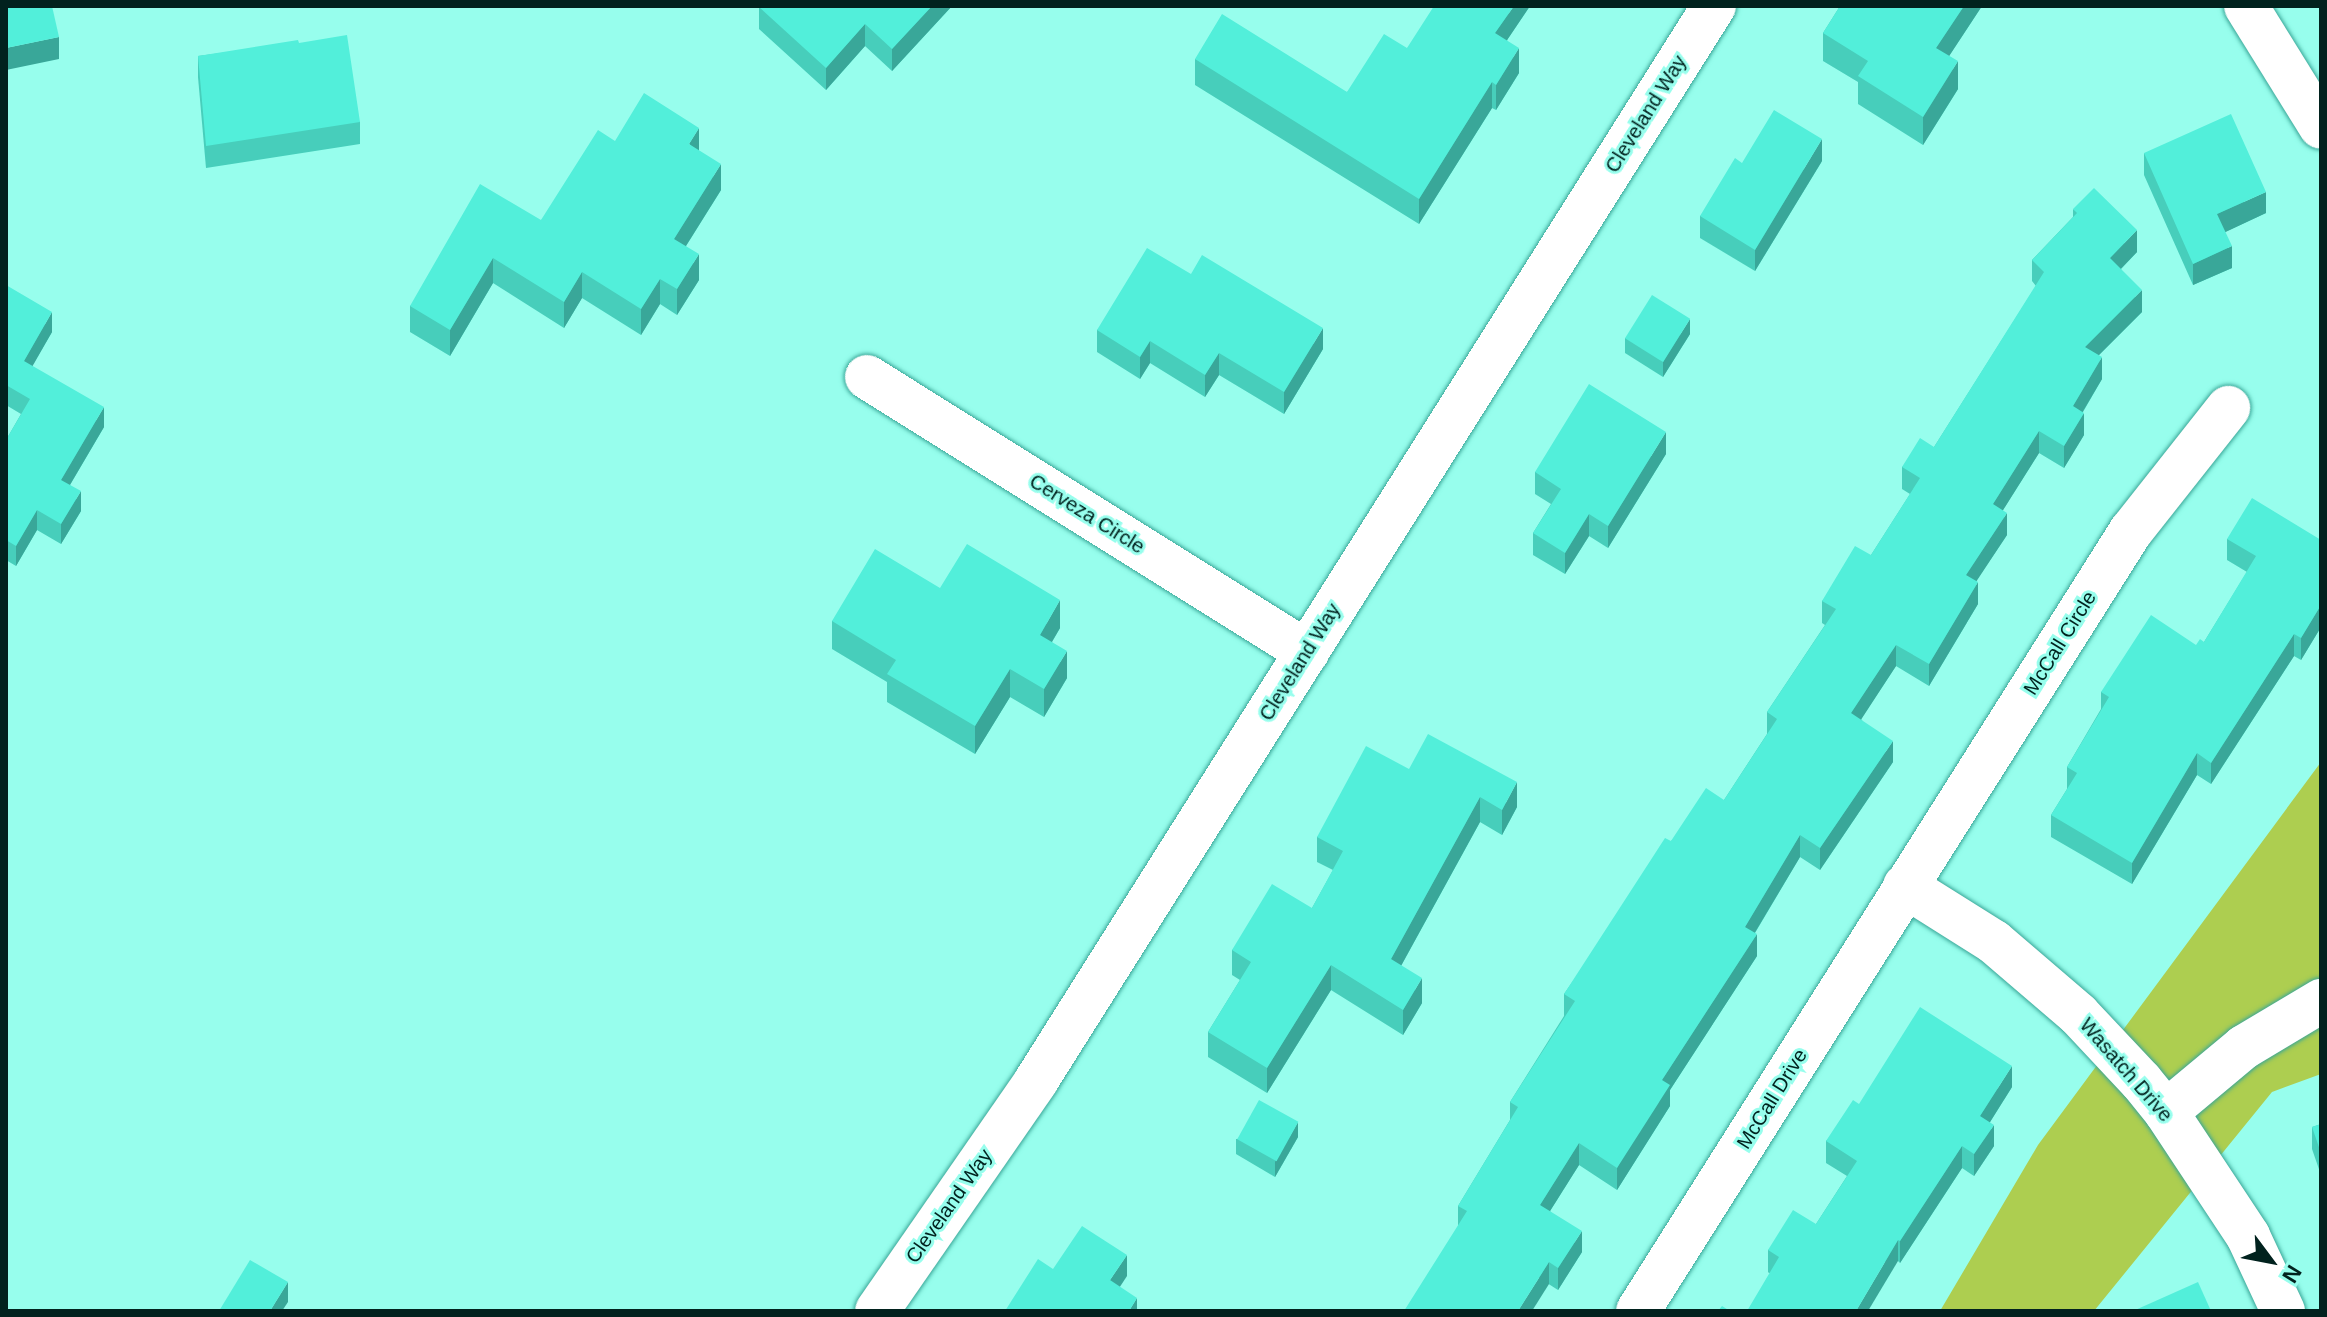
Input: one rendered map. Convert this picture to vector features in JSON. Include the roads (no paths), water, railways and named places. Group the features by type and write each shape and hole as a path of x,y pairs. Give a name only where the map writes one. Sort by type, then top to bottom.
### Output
{"street":[{"name":"Cleveland Way","path":"877,1311 1036,1081 1714,6"},
{"path":"2246,6 2321,127"},
{"name":"Cerveza Circle","path":"867,377 1307,652"},
{"name":"McCall Circle","path":"1905,886 2131,531 2228,408"},
{"name":"Wasatch Drive","path":"1905,886 1994,942 2066,1004 2166,1112 2248,1236 2283,1311"},
{"name":"McCall Drive","path":"1638,1311 1905,886"},
{"path":"2166,1112 2244,1047 2321,1001"}]}
